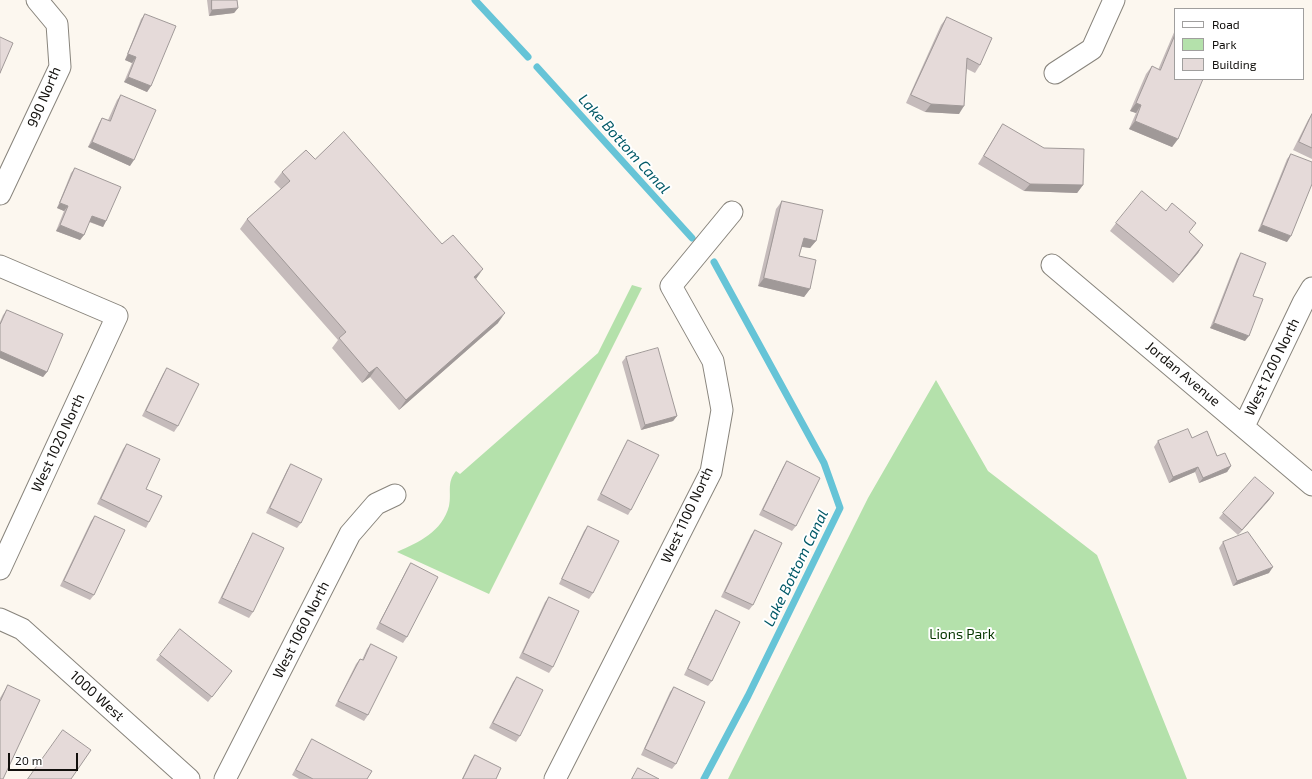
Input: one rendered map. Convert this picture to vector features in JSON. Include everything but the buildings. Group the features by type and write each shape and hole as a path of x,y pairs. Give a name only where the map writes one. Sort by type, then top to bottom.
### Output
{"street":[{"name":"990 North","path":"0,194 60,67 57,24 37,0"},
{"path":"1055,73 1092,49 1114,0"},
{"name":"West 1100 North","path":"555,779 711,472 722,410 713,361 671,286 732,212"},
{"name":"Jordan Avenue","path":"1052,264 1312,485"},
{"name":"West 1020 North","path":"0,266 116,316 0,569"},
{"name":"West 1200 North","path":"1244,426 1303,303 1312,288"},
{"name":"West 1060 North","path":"224,779 350,534 376,504 395,495"},
{"name":"1000 West","path":"0,619 22,629 189,779"}],"green space":[{"path":"632,285 642,288 489,594 397,552 429,535 441,523 449,506 450,484 456,471 460,474 598,353"},
{"name":"Lions Park","path":"936,380 988,471 1097,555 1187,779 728,779 868,498"}],"waterway":[{"name":"Lake Bottom Canal","path":"475,0 528,57"},
{"name":"Lake Bottom Canal","path":"537,67 692,238"},
{"name":"Lake Bottom Canal","path":"704,779 748,696 840,508 824,463 714,262"}]}
